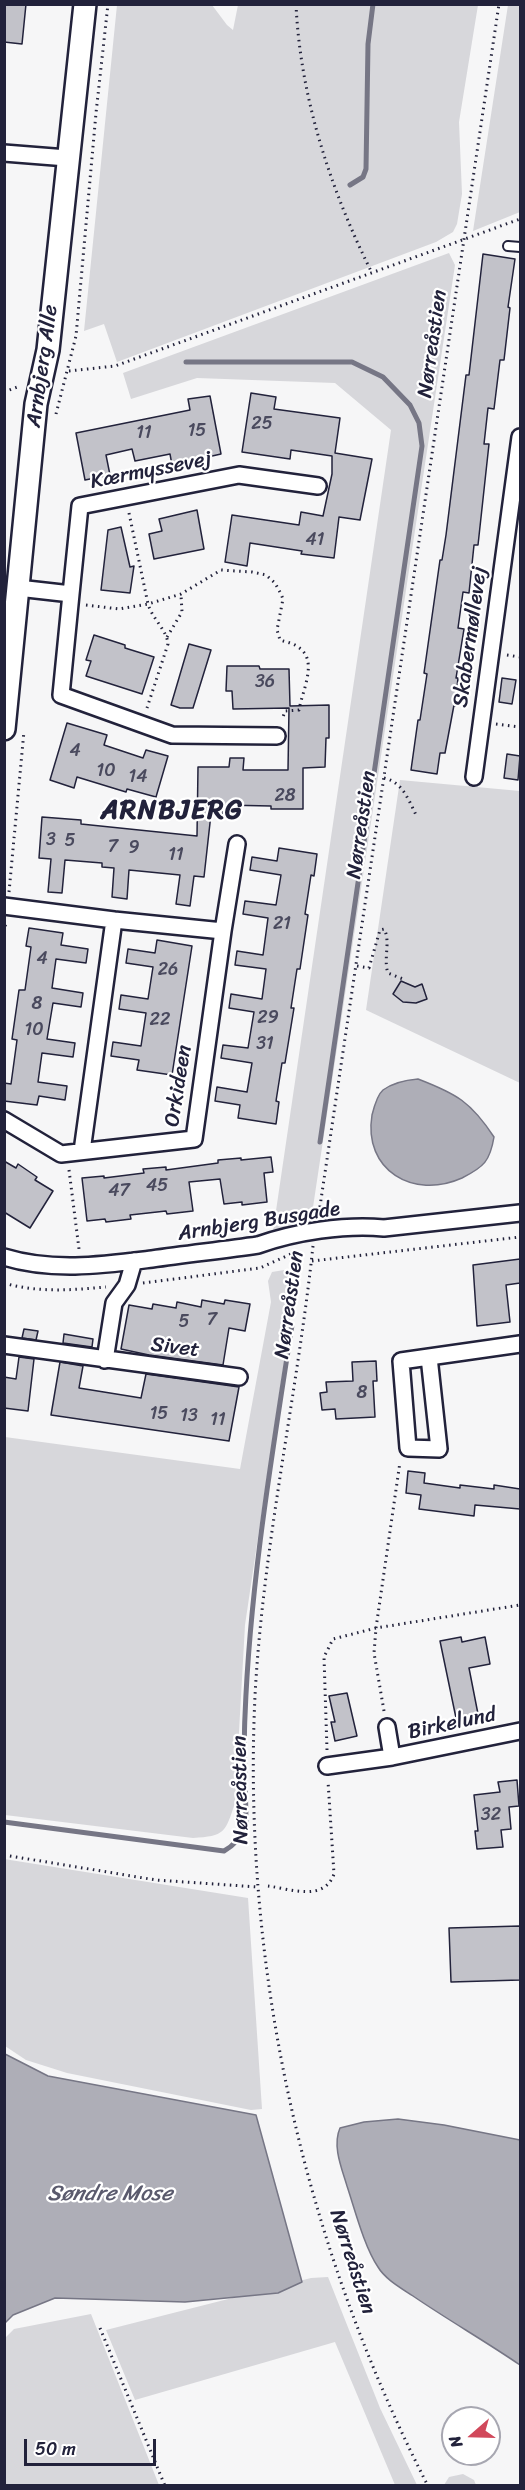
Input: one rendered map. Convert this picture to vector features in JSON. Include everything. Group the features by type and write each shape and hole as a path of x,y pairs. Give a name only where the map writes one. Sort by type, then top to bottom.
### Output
{"street":[{"name":"Arnbjerg Alle","path":"14,730 18,588 36,404 44,378 85,4"},
{"path":"4,153 67,159"},
{"name":"Skabermøllevej","path":"474,777 516,504 520,437"},
{"name":"Kærmyssevej","path":"277,736 172,735 61,695 80,506 239,475 318,486"},
{"path":"18,588 70,599"},
{"name":"Orkideen","path":"4,1120 61,1154 194,1139 237,844"},
{"path":"6,906 114,920 223,930"},
{"path":"74,1152 114,920"},
{"name":"Arnbjerg Busgade","path":"4,1257 25,1264 81,1266 258,1245 280,1237 315,1240 370,1226 384,1228 520,1213"},
{"path":"105,1360 114,1302 127,1285 134,1261"},
{"path":"429,1357 439,1449 408,1448 401,1361 429,1357 520,1344"},
{"name":"Sivet","path":"4,1345 239,1377"},
{"name":"Birkelund","path":"387,1727 392,1758"},
{"name":"Birkelund","path":"327,1766 392,1758 520,1731"}],"lane":[{"path":"508,246 520,247"}],"path":[{"path":"55,415 76,336 108,4"},
{"path":"296,4 298,42 321,142 354,236 372,273"},
{"name":"Nørreåstien","path":"428,2486 368,2355 340,2283 317,2207 282,2070 268,1978 258,1887 255,1790 256,1685 267,1576 315,1240 499,4"},
{"path":"4,392 68,371 116,366 520,219"},
{"path":"126,497 148,604 152,616 167,636 168,644 142,724"},
{"path":"70,599 119,609 148,604 181,594 221,570 266,575 275,583 283,599 278,630 280,639 299,647 309,668 299,710 285,711 277,736"},
{"path":"167,636 182,612 181,594"},
{"path":"481,722 520,727"},
{"path":"4,932 14,730"},
{"path":"384,778 394,780 404,792 417,817"},
{"path":"357,966 369,968 380,930 384,929 387,936 385,964 388,973 403,979"},
{"path":"74,1152 81,1266"},
{"path":"312,1261 520,1237"},
{"path":"306,1249 315,1240"},
{"path":"4,1283 23,1289 69,1291 127,1285 260,1268 298,1251"},
{"path":"387,1727 374,1653 401,1455 408,1448"},
{"path":"268,1886 308,1892 323,1890 330,1885 334,1874 327,1766 324,1657 333,1639 376,1628 520,1605"},
{"path":"4,1855 156,1880 258,1887"},
{"path":"100,2328 165,2486"}],"shaded area":[{"path":"117,5 212,5 233,30 238,5 478,5 459,122 462,194 457,224 453,232 436,242 117,362 104,324 84,331"},
{"path":"508,5 520,5 520,212 473,231"},
{"path":"449,253 455,265 310,1227 273,1231 391,430 335,383 197,378 131,399 123,373"},
{"path":"400,780 520,791 520,1083 366,1010"},
{"path":"284,1270 292,1274 295,1287 245,1625 235,1803 226,1827 212,1836 193,1838 5,1815 5,1437 240,1469 271,1302 268,1281 272,1272"},
{"path":"4,1859 248,1898 262,2109 251,2110 67,2073 26,2060 5,2046"},
{"path":"328,2277 380,2408 417,2485 395,2485 335,2342 135,2400 106,2330 311,2278"},
{"path":"91,2314 159,2485 5,2485 5,2338 14,2329"},
{"path":"463,2474 474,2480 476,2485 444,2485 449,2477"}],"water":[{"path":"418,1079 462,1100 478,1115 494,1137 485,1162 481,1167 462,1178 444,1184 426,1185 410,1182 395,1175 384,1165 375,1151 371,1134 372,1115 379,1095 387,1087 396,1083"},
{"name":"Søndre Mose","path":"5,2054 48,2076 256,2115 302,2282 278,2293 185,2302 55,2298 13,2315 5,2323"},
{"path":"398,2119 444,2125 520,2140 520,2365 394,2283 381,2271 368,2249 340,2165 337,2150 338,2135 340,2128 364,2122"}],"building":[{"path":"4,4 26,4 22,44 4,42"},
{"path":"483,254 515,259 504,360 500,360 494,409 488,408 484,444 489,444 478,545 474,545 469,593 463,592 458,628 464,629 456,678 458,678 455,706 445,753 440,753 437,774 411,770 427,674 424,673 440,560 442,560 446,535 466,375 469,375"},
{"path":"251,393 276,397 274,409 340,418 335,453 372,459 360,520 339,517 334,558 301,554 302,551 250,543 247,566 225,562 232,515 299,525 301,512 323,516 332,474 332,456 291,450 290,459 242,452"},
{"path":"210,396 221,454 172,465 170,454 135,461 132,449 106,455 110,475 85,480 76,433 190,410 188,399"},
{"path":"197,510 204,549 154,559 149,534 162,531 159,519"},
{"path":"121,527 130,567 134,566 130,593 101,590 108,530"},
{"path":"94,635 154,657 142,694 86,676 91,661 86,660"},
{"path":"189,644 211,650 193,708 180,708 171,705"},
{"path":"227,666 289,669 290,706 329,705 329,738 326,738 325,767 303,768 303,809 223,805 223,814 211,814 204,877 194,876 190,906 176,904 180,875 129,870 127,899 112,897 114,868 102,867 102,863 65,860 62,893 48,892 51,859 39,858 42,817 81,820 81,824 197,836 198,767 229,767 230,758 244,758 243,770 288,770 289,708 233,709 232,691 226,691"},
{"path":"502,678 516,680 512,704 499,702"},
{"path":"67,723 107,735 104,745 143,758 146,750 168,756 156,797 127,789 126,792 77,777 74,788 50,780"},
{"path":"507,754 520,756 518,780 504,778"},
{"path":"279,848 317,854 305,914 308,915 300,969 297,969 291,1008 294,1008 285,1063 282,1063 276,1101 279,1102 276,1124 238,1118 240,1105 215,1101 217,1087 247,1092 252,1063 221,1058 223,1045 248,1048 254,1012 229,1008 231,994 262,999 266,969 235,965 237,951 263,955 268,918 243,914 245,901 276,905 281,875 250,870 252,857 277,861"},
{"path":"29,928 63,933 61,945 88,949 86,963 56,959 52,988 83,993 81,1007 53,1003 47,1039 75,1043 73,1057 42,1053 38,1082 67,1086 65,1100 39,1096 37,1105 4,1101 4,1083 11,1084 17,1040 12,1039 19,990 25,990 31,947 26,946"},
{"path":"157,940 192,946 172,1075 137,1070 139,1060 111,1056 113,1042 141,1046 146,1013 119,1009 121,995 148,999 153,967 126,963 128,949 155,953"},
{"path":"401,981 415,987 422,984 427,999 416,1003 403,1002 393,994"},
{"path":"271,1157 273,1172 264,1173 267,1202 242,1205 242,1202 224,1204 220,1179 189,1182 193,1211 130,1215 131,1219 106,1222 105,1219 87,1221 82,1178 144,1173 143,1169 166,1167 166,1170 218,1163 218,1160"},
{"path":"4,1161 16,1168 18,1164 37,1177 35,1180 53,1191 30,1228 4,1212"},
{"path":"520,1259 520,1283 506,1285 510,1322 477,1326 473,1265"},
{"path":"202,1300 224,1304 225,1300 250,1304 245,1331 229,1328 223,1365 121,1349 129,1305 152,1309 153,1304 176,1308 177,1302 201,1307"},
{"path":"24,1329 38,1331 36,1340 22,1338"},
{"path":"64,1334 93,1339 92,1347 63,1343"},
{"path":"19,1357 34,1359 28,1411 4,1408 4,1377 16,1379"},
{"path":"376,1361 377,1381 373,1381 375,1417 336,1419 335,1409 322,1410 320,1393 327,1392 326,1382 353,1381 352,1362"},
{"path":"60,1362 83,1366 79,1388 141,1398 146,1374 239,1387 229,1441 51,1415"},
{"path":"408,1471 425,1473 424,1483 460,1488 460,1485 494,1489 494,1485 520,1489 520,1509 475,1505 474,1516 419,1509 421,1495 406,1493"},
{"path":"461,1637 462,1642 485,1637 490,1664 469,1668 478,1714 456,1718 440,1641"},
{"path":"347,1693 357,1736 335,1741 331,1722 335,1722 329,1696"},
{"path":"517,1780 519,1806 509,1807 511,1829 501,1830 503,1847 477,1849 475,1831 478,1831 474,1795 500,1792 498,1782"},
{"path":"520,1926 520,1980 451,1982 449,1928"}],"waterway":[{"path":"350,185 363,177 366,169 368,44 373,4"},
{"path":"186,362 352,362 383,377 410,405 419,423 422,446 320,1142"},
{"path":"4,1822 224,1851 242,1834 246,1826 244,1730 252,1618 263,1520 292,1325"}],"district":[{"name":"ARNBJERG","path":"172,811"}]}
